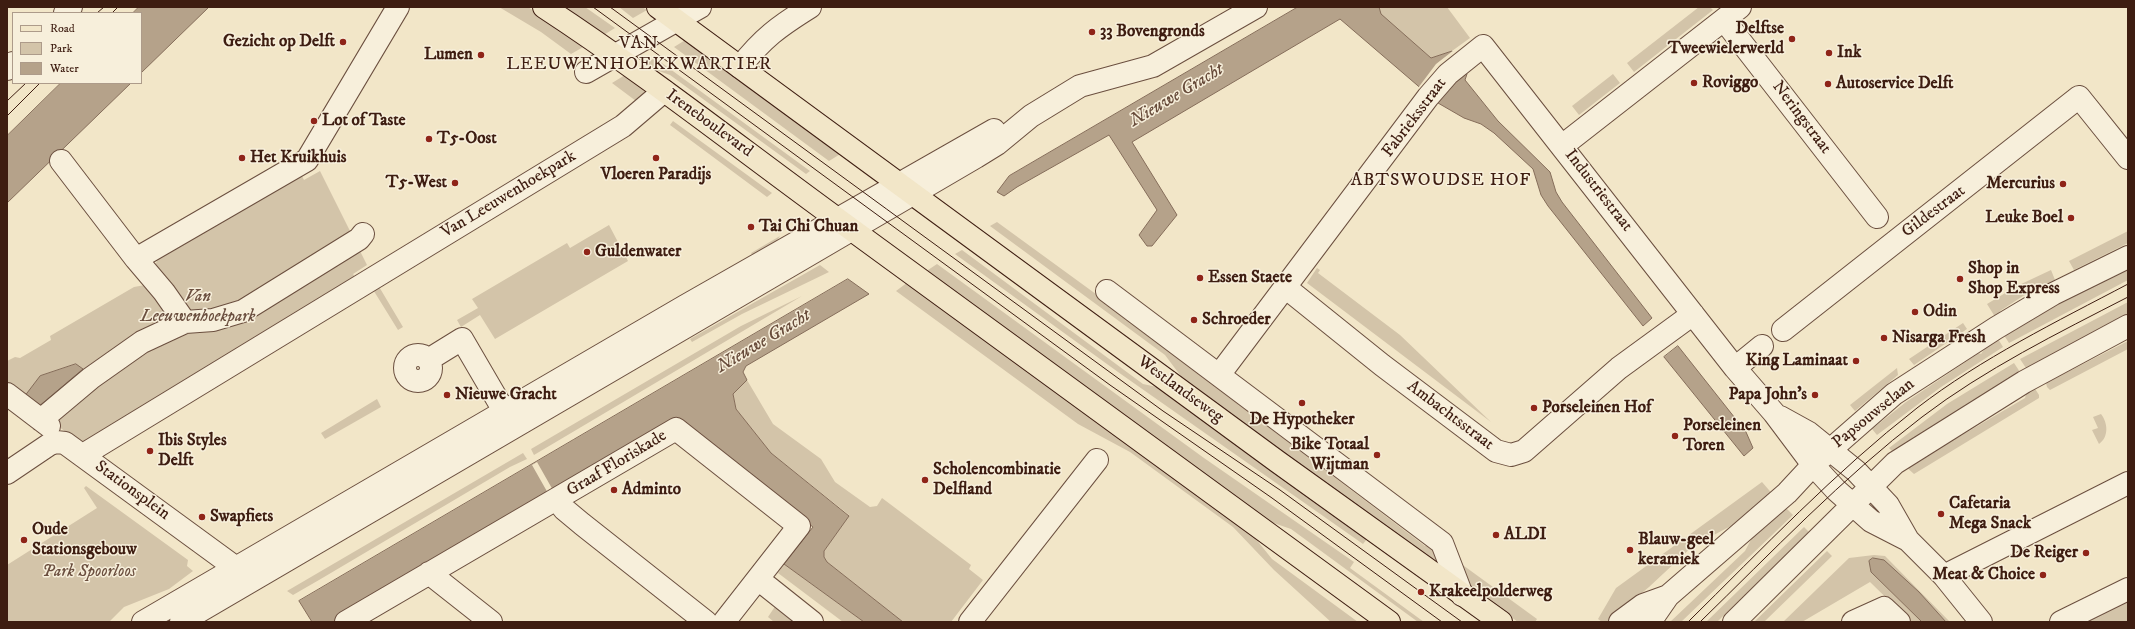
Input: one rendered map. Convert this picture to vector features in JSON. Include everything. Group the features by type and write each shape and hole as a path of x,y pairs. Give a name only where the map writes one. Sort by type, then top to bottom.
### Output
{"main road":[{"name":"Ireneboulevard","path":"544,7 664,91 845,225"},
{"path":"669,12 740,67 906,189"},
{"name":"Westlandseweg","path":"906,189 1501,622"},
{"path":"845,225 1158,450 1389,622"}],"street":[{"path":"136,259 307,160 398,7"},
{"path":"586,72 615,56 669,12 700,7"},
{"path":"740,67 758,45 778,27 810,7"},
{"path":"143,622 238,578 906,189 997,144 1031,116 1080,86 1148,68 1167,59 1256,7"},
{"name":"Industriestraat","path":"1732,13 1562,146 1735,368 1774,414 1813,465 1836,490 1871,521 1908,540"},
{"name":"Neringstraat","path":"1732,13 1877,217"},
{"name":"Fabrieksstraat","path":"1219,374 1342,214 1428,97 1448,74 1483,46 1562,146"},
{"name":"Van Leeuwenhoekpark","path":"83,455 623,126 664,91"},
{"name":"Gildestraat","path":"1783,330 2079,97 2128,158"},
{"path":"61,161 95,207 164,292 184,322"},
{"path":"7,394 45,423 91,378 142,342 162,334 184,322 213,320 243,311 359,239 363,234"},
{"name":"Papsouwselaan","path":"1650,622 1668,596 1786,493 1813,465 1894,394 1996,328 2053,294 2128,257"},
{"name":"Ambachtsstraat","path":"1285,287 1382,365 1496,451 1511,455 1524,451 1618,368 1693,314"},
{"name":"Westlandseweg","path":"1107,291 1442,543 1462,595"},
{"path":"1734,622 1854,506 1895,463 1927,441 2030,378 2128,326"},
{"path":"428,360 462,339 509,420"},
{"path":"1735,368 1762,346"},
{"name":"Industriestraat","path":"1774,414 1809,433 1831,449 1872,487 1888,505 1908,540"},
{"name":"Graaf Floriskade","path":"346,622 557,500 676,429 799,526 758,579"},
{"name":"Stationsplein","path":"7,473 53,443 65,443 83,455 238,578"},
{"path":"970,622 1097,460"},
{"path":"1944,576 2128,483"},
{"path":"557,500 593,533 706,622"},
{"path":"1908,540 1944,576 1981,622"},
{"path":"429,573 491,622"},
{"path":"181,622 238,578"},
{"path":"724,622 758,579 812,622"},
{"path":"2061,622 2128,589"},
{"name":"Papsouwselaan","path":"1620,622 1643,605 1668,596"},
{"path":"1853,622 1884,608 1899,622"}],"green space":[{"path":"499,7 528,7 585,46 571,54 541,32"},
{"path":"562,7 585,7 615,28 602,36"},
{"path":"619,7 642,7 647,10 633,18"},
{"path":"1379,7 1447,7 1470,38 1452,51 1431,58 1380,14"},
{"path":"1699,7 1710,7 1713,10 1634,72 1627,63"},
{"path":"687,39 842,153 829,161 674,47"},
{"path":"655,58 810,171 806,174 670,75 642,65"},
{"path":"1613,74 1620,83 1579,115 1572,106"},
{"path":"625,75 650,96 640,104 612,83"},
{"path":"673,121 772,193 767,197 670,125"},
{"name":"Van Leeuwenhoekpark","path":"320,171 367,265 353,274 358,281 86,447 7,388 7,361 15,357 20,358 51,340 50,336 134,287 145,285 158,259 301,174 304,180"},
{"path":"997,222 1240,399 1238,404 1425,546 1429,543 1434,546 1441,566 1183,379 1165,355 990,226"},
{"path":"609,225 628,261 495,339 480,315 461,327 457,320 478,308 472,299 567,243 570,248"},
{"path":"2128,231 2128,243 2074,270 2069,261"},
{"path":"780,236 774,245 755,259 751,253"},
{"path":"962,250 1143,384 1171,390 1487,622 1481,622 1367,539 1363,544 1118,372 955,254"},
{"path":"2128,261 2128,280 2009,343 2000,329"},
{"path":"937,264 1204,458 1354,562 1350,568 1424,622 1418,622 1291,529 1262,519 925,272"},
{"path":"820,265 829,272 742,314 692,342 690,339"},
{"path":"1317,268 1320,270 1318,273 1400,335 1491,422 1307,283"},
{"path":"2051,270 2055,280 2023,296 2000,311 1997,320 1987,304 2017,286"},
{"path":"908,282 1251,533 1272,559 1358,622 1331,622 1274,570 1233,527 1130,452 1078,424 896,291"},
{"path":"378,285 403,327 398,330 372,288"},
{"path":"802,296 534,455 531,449 741,326"},
{"path":"2128,302 2128,322 2030,374 2020,359"},
{"path":"1963,323 1967,329 1914,365 1909,359"},
{"path":"1995,334 2003,347 1941,387 1877,435 1872,429 1906,402 1979,353 1981,354"},
{"path":"2128,341 2128,349 2050,390 2047,387 2046,383"},
{"path":"2014,363 2024,378 1896,455 1889,448 1947,404"},
{"path":"1897,368 1898,375 1855,411 1850,405"},
{"path":"747,380 773,424 821,459 835,482 870,507 877,506 882,498 971,565 969,569 983,580 951,622 903,622 827,562 824,557 824,551 849,515 771,453 736,409 733,394"},
{"path":"2032,384 2039,395 2039,398 1914,474 1905,466 1918,461 2025,398 2029,385"},
{"path":"377,399 381,407 325,439 321,433"},
{"path":"2101,414 2106,426 2106,434 2105,438 2099,444 2092,430 2098,428 2093,417"},
{"path":"523,453 527,459 510,467 293,595 287,591"},
{"path":"1762,482 1775,497 1761,510 1693,546 1649,587 1607,622 1602,622 1598,619 1616,588"},
{"name":"Park Spoorloos","path":"86,486 188,560 187,566 193,571 169,589 124,607 109,622 7,622 7,565 97,508 84,488"},
{"path":"1785,507 1793,515 1681,622 1670,622 1745,551 1754,534"},
{"path":"1804,527 1809,532 1717,622 1706,622"},
{"path":"1827,551 1832,556 1764,622 1754,622"},
{"path":"1874,555 1885,556 1950,622 1946,622 1915,588 1870,562 1871,572 1922,622 1911,622 1870,582 1802,622 1783,622 1849,558"},
{"path":"1460,563 1537,619 1535,622 1518,622 1468,586"},
{"path":"784,564 864,622 843,622 778,573"},
{"path":"2128,601 2128,622 2084,622"},
{"path":"776,605 798,622 774,622 768,617"}],"water":[{"path":"139,7 209,7 142,72 142,12 134,12"},
{"path":"1298,7 1379,7 1381,14 1431,58 1452,51 1467,74 1465,80 1498,121 1550,172 1556,192 1562,202 1652,318 1643,326 1548,206 1541,195 1533,169 1494,133 1481,124 1464,118 1438,103 1340,19 1132,142 1177,215 1152,246 1147,246 1139,235 1157,210 1109,135 1017,187 1004,196 997,192 1009,176"},
{"path":"60,84 130,84 7,203 7,136"},
{"path":"848,279 869,294 746,366 743,372 747,380 733,394 736,409 771,453 849,516 824,551 824,557 827,562 903,622 864,622 784,564 813,527 677,420 338,622 312,622 299,601"},
{"path":"1678,346 1746,432 1753,448 1744,456 1664,357"},
{"path":"76,364 83,369 38,407 24,397 40,376"},
{"path":"1873,558 1884,560 1919,592 1946,622 1922,622 1871,572 1869,561"}],"pier":[{"path":"1454,50 1468,73 1454,80 1436,104 1418,88 1436,64"},
{"path":"537,462 554,492 549,495 532,465"}],"tram line":[{"path":"98,12 104,7"},
{"path":"113,12 118,7"},
{"path":"593,7 1110,385 1272,498 1442,622"},
{"path":"610,7 1163,411 1280,490 1462,622"},
{"path":"7,101 25,84"},
{"path":"7,116 39,84"},
{"path":"1688,622 1771,539 1828,485 1857,458 1917,408 1967,373 1993,357 2128,284"},
{"path":"1700,622 1836,490 1892,440 1922,417 1996,367 2128,297"}],"place":[{"name":"33 Bovengronds","path":"1092,32"},
{"name":"Delftse Tweewielerwerld","path":"1792,39"},
{"name":"Gezicht op Delft","path":"343,42"},
{"name":"Ink","path":"1829,53"},
{"name":"Lumen","path":"481,55"},
{"name":"Roviggo","path":"1694,83"},
{"name":"Autoservice Delft","path":"1828,84"},
{"name":"Lot of Taste","path":"314,121"},
{"name":"T5-Oost","path":"429,139"},
{"name":"Het Kruikhuis","path":"242,158"},
{"name":"Vloeren Paradijs","path":"656,158"},
{"name":"T5-West","path":"455,183"},
{"name":"Mercurius","path":"2063,184"},
{"name":"Leuke Boel","path":"2071,218"},
{"name":"Tai Chi Chuan","path":"751,227"},
{"name":"Guldenwater","path":"587,252"},
{"name":"Essen Staete","path":"1200,278"},
{"name":"Shop in Shop Express","path":"1960,279"},
{"name":"Odin","path":"1915,312"},
{"name":"Schroeder","path":"1194,320"},
{"name":"Nisarga Fresh","path":"1884,338"},
{"name":"King Laminaat","path":"1856,361"},
{"name":"Nieuwe Gracht","path":"447,395"},
{"name":"Papa John's","path":"1815,395"},
{"name":"De Hypotheker","path":"1302,403"},
{"name":"Porseleinen Hof","path":"1534,408"},
{"name":"Porseleinen Toren","path":"1675,436"},
{"name":"Ibis Styles Delft","path":"150,451"},
{"name":"Bike Totaal Wijtman","path":"1377,455"},
{"name":"Scholencombinatie Delfland","path":"925,480"},
{"name":"Adminto","path":"614,490"},
{"name":"Cafetaria Mega Snack","path":"1941,514"},
{"name":"Swapfiets","path":"202,517"},
{"name":"ALDI","path":"1496,535"},
{"name":"Oude Stationsgebouw","path":"24,540"},
{"name":"Blauw-geel keramiek","path":"1630,550"},
{"name":"De Reiger","path":"2086,553"},
{"name":"Meat & Choice","path":"2043,575"},
{"name":"Krakeelpolderweg","path":"1421,592"}],"district":[{"name":"VAN LEEUWENHOEKKWARTIER","path":"639,54"},
{"name":"ABTSWOUDSE HOF","path":"1441,181"}]}
